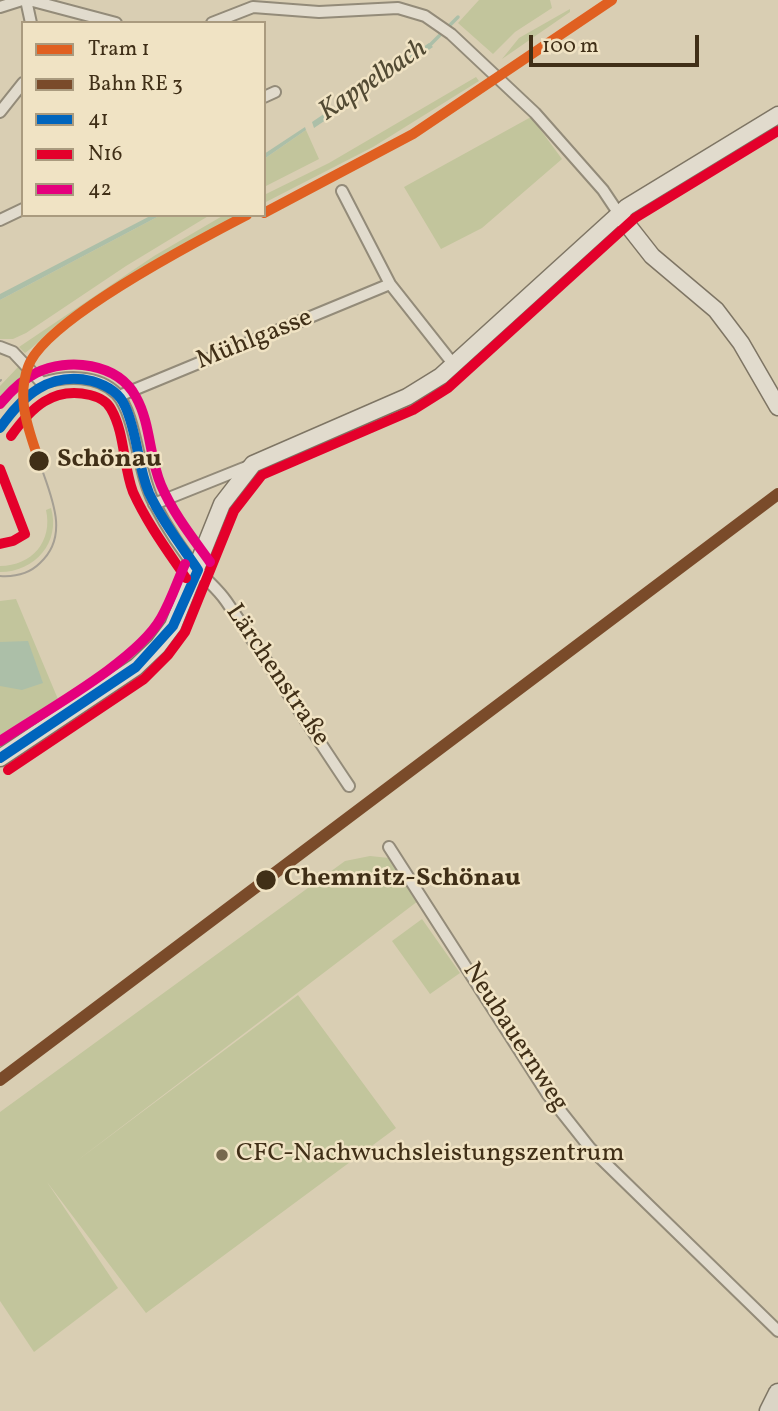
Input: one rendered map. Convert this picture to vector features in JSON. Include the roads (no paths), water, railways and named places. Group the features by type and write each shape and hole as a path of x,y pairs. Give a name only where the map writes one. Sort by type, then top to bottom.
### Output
{"main road":[{"path":"0,758 136,667 158,646 173,626 198,570 206,540 222,504 253,464 407,397 454,365 619,214 778,115"},
{"path":"619,214 652,256 716,310 741,343 778,407"},
{"path":"769,1411 778,1393"}],"street":[{"path":"26,0 31,21"},
{"path":"0,7 26,0 108,21"},
{"path":"217,21 253,7 319,12 398,4 425,16 441,25 540,118 603,190 619,214"},
{"path":"0,111 21,85"},
{"path":"342,191 390,284 454,365"},
{"path":"0,220 21,210"},
{"name":"Mühlgasse","path":"119,396 377,292 390,284"},
{"path":"0,347 13,352 42,383 69,377 86,379 105,385 119,396"},
{"name":"Lärchenstraße","path":"119,396 129,418 144,481 154,504 198,570 226,602 349,786"},
{"path":"154,504 253,464"},
{"name":"Neubauernweg","path":"389,847 548,1095 590,1148 778,1331"}],"water":[{"path":"429,43 433,47 314,128 312,122"},
{"path":"305,127 306,130 266,158 266,153"},
{"path":"148,217 157,217 0,300 0,294"},
{"path":"28,641 43,683 22,690 0,686 0,642"}],"waterway":[{"name":"Kappelbach","path":"429,46 458,17"}],"tram line":[{"name":"1","path":"266,212 413,134 612,0"},
{"path":"266,208 310,191"},
{"name":"1","path":"39,461 25,415 23,391 28,367 40,348 62,327 125,283 243,217"},
{"path":"233,222 245,217"},
{"path":"0,576 31,570 49,552 54,540 55,514 39,461"}],"place":[{"name":"Schönau","path":"39,461"},
{"name":"Chemnitz-Schönau","path":"266,880"},
{"name":"CFC-Nachwuchsleistungszentrum","path":"222,1155"}]}
